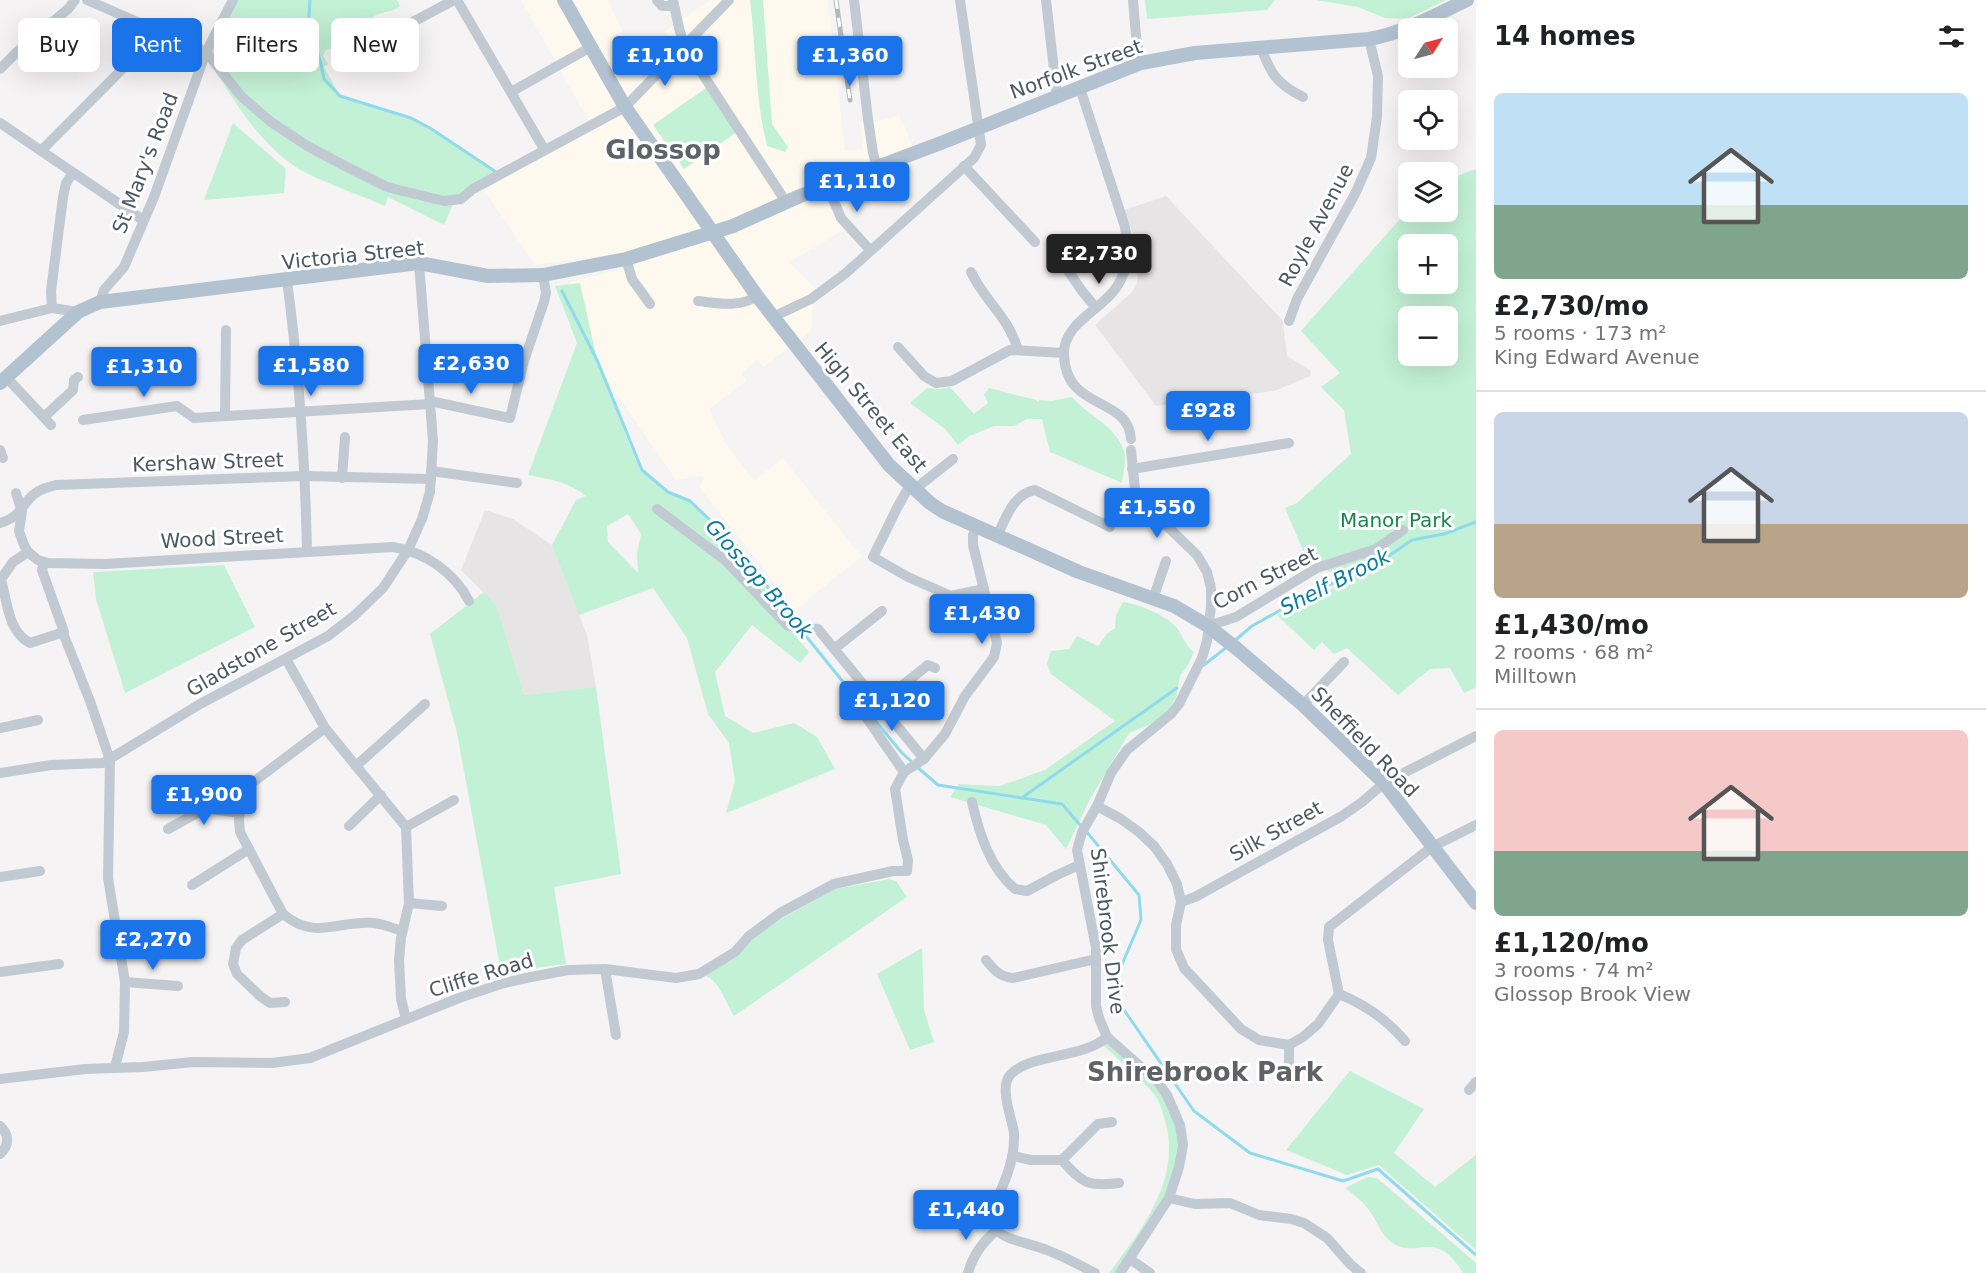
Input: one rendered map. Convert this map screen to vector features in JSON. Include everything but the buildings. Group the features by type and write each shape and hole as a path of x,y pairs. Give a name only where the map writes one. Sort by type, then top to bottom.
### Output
{"main road":[{"name":"High Street East","path":"564,0 625,107 712,232 757,296 889,465 942,511 1079,572 1174,606 1208,626"},
{"name":"Norfolk Street","path":"712,232 733,226 786,202 1141,63 1196,53 1386,36 1467,0"},
{"name":"Victoria Street","path":"3,380 78,312 100,302 419,263 488,276 543,275 626,259 712,232"},
{"name":"Sheffield Road","path":"1208,626 1303,705 1384,783 1476,903"}],"street":[{"path":"0,69 68,9 75,0"},
{"path":"87,0 129,18"},
{"name":"St Mary's Road","path":"100,302 104,290 124,267 154,197 207,52 233,0"},
{"path":"419,19 456,0 544,150"},
{"path":"657,0 662,6 673,3 685,47 786,202"},
{"path":"202,50 207,52 241,96 278,127 309,147 387,187 444,201 461,199 473,189 625,107 729,0"},
{"path":"854,0 868,119 877,167"},
{"path":"773,317 811,300 846,273 974,158 981,145 960,0"},
{"path":"1046,0 1057,96"},
{"path":"1132,0 1141,63"},
{"name":"Royle Avenue","path":"1289,321 1297,299 1355,194 1371,158 1377,117 1378,76 1369,39"},
{"path":"511,92 591,47"},
{"path":"1261,48 1270,70 1281,84 1303,97"},
{"path":"41,151 119,72"},
{"path":"898,346 924,376 936,383 952,381 1002,353 1018,350 1064,353 1071,331 1116,288 1123,275 1128,242 1080,88"},
{"path":"0,123 143,220"},
{"path":"964,166 1035,242"},
{"path":"52,308 51,291 63,197 66,183 73,173"},
{"path":"828,187 841,218 870,250"},
{"path":"626,259 632,279 650,304"},
{"path":"1060,259 1096,308"},
{"name":"Gladstone Street","path":"110,760 200,704 328,636 355,615 383,588 408,550 427,504 433,441 419,263"},
{"path":"971,272 980,289 1005,319 1013,333 1018,350"},
{"path":"83,420 177,406 194,418 430,403 510,418 524,361 544,302 546,293 543,275"},
{"path":"287,280 305,476 307,551"},
{"path":"698,301 748,302 757,296"},
{"path":"0,321 52,308 78,312"},
{"path":"225,415 226,330"},
{"name":"Shirebrook Drive","path":"1064,353 1066,368 1080,393 1114,410 1125,419 1130,427 1135,489 1142,502 1197,555 1207,572 1211,588 1207,641 1202,658 1179,704 1171,714 1127,750 1111,773 1097,806 1084,827 1077,850 1096,959 1096,1006 1107,1037 1158,1082 1167,1095 1180,1125 1183,1145 1169,1198 1120,1273"},
{"path":"428,366 524,361"},
{"path":"3,380 48,421 73,390 74,381 78,377"},
{"path":"342,478 345,437"},
{"path":"1132,470 1289,443"},
{"path":"952,459 913,487 897,508 873,557 908,577 951,596 984,589"},
{"name":"Kershaw Street","path":"0,523 12,519 22,511 35,493 56,485 305,476 342,478 431,475 517,483"},
{"path":"997,536 1013,503 1023,492 1035,490 1110,527"},
{"path":"16,493 22,511 19,531 28,552 41,561 67,646 110,760 108,878 125,982 124,1032 115,1067"},
{"path":"657,509 726,561 788,626 818,629 879,704 921,761"},
{"path":"859,707 905,771 921,761 945,734 965,696 994,657 997,643 973,545 973,535 977,528"},
{"name":"Corn Street","path":"1208,626 1236,617 1317,568 1376,549 1403,530"},
{"name":"Wood Street","path":"41,561 105,564 393,547 408,550"},
{"path":"408,550 437,564 454,578 463,588 469,601"},
{"path":"28,552 14,562 1,579 14,628 20,638 30,643 63,633"},
{"path":"1152,599 1166,561"},
{"path":"834,649 882,611"},
{"path":"286,659 326,728 406,827 410,903 402,931 399,972 401,999 406,1019"},
{"path":"1303,705 1344,662"},
{"path":"879,704 928,665 935,668"},
{"path":"356,766 425,704"},
{"path":"0,728 38,720"},
{"path":"326,728 252,783 241,801 240,832 283,914 294,923 311,928 376,923 402,931"},
{"name":"Silk Street","path":"1181,902 1195,897 1342,816 1384,783 1476,736"},
{"path":"0,773 51,765 77,766 103,763 110,760"},
{"name":"Cliffe Road","path":"0,1079 86,1068 143,1067 193,1062 272,1063 310,1058 459,998 504,983 568,970 605,969 676,978 699,974 735,952 749,936 780,913 834,884 893,871 906,871 908,860 895,789 905,771"},
{"path":"349,826 381,795"},
{"path":"406,827 454,800"},
{"path":"972,802 979,831 986,847 997,868 1015,889 1027,891 1079,866"},
{"path":"1097,806 1139,832 1154,846 1167,864 1177,884 1181,902 1176,925 1176,949 1184,968 1241,1029 1259,1040 1289,1045 1318,1024 1340,994 1328,940 1329,927 1432,847 1476,825"},
{"path":"168,829 206,808 239,813"},
{"path":"192,885 249,849"},
{"path":"0,877 40,871"},
{"path":"410,903 442,906"},
{"path":"283,914 243,940 236,948 233,964 237,974 270,1003 285,1002"},
{"path":"986,960 1005,977 1013,978 1096,959"},
{"path":"0,972 59,964"},
{"path":"605,969 616,1035"},
{"path":"125,982 154,986 178,986"},
{"path":"1340,994 1356,1001 1396,1030 1405,1041"},
{"path":"1095,1273 1041,1247 1004,1236 992,1221 992,1211 1009,1172 1013,1156 1014,1133 1006,1088 1009,1076 1021,1068 1082,1049 1101,1042 1107,1037"},
{"path":"1289,1045 1289,1073"},
{"path":"1013,1156 1030,1160 1062,1160 1098,1125 1112,1122"},
{"path":"0,1126 7,1135 6,1148 0,1154"},
{"path":"1062,1160 1079,1179 1088,1183 1103,1185 1119,1183"},
{"path":"1169,1198 1195,1204 1230,1203 1260,1215 1304,1223 1327,1238 1361,1273"},
{"path":"968,1273 974,1255 985,1240 997,1230"},
{"path":"1130,1259 1150,1273"}],"shaded area":[{"path":"521,0 608,0 647,85 679,53 664,32 710,0 828,0 845,151 863,149 860,122 875,122 899,115 906,129 915,154 905,158 911,176 890,201 873,208 867,198 839,210 849,227 789,262 815,288 811,331 764,367 757,360 742,373 746,381 709,409 725,442 754,481 783,458 862,557 814,594 797,611 699,487 704,478 702,476 676,480 608,382 570,282 620,270 616,254 535,265 484,190 593,129"},
{"path":"1166,196 1283,321 1287,356 1311,371 1310,376 1274,391 1156,406 1095,325 1132,292 1137,283 1140,252 1124,210"},
{"path":"485,510 513,519 552,545 587,635 596,687 524,695 497,606 461,570"}],"green space":[{"path":"233,0 397,0 400,6 372,18 331,18 331,48 325,51 323,56 328,64 324,67 340,96 411,118 430,128 500,175 461,199 387,187 271,122 225,72 319,72 319,18 224,18"},
{"path":"750,0 763,0 772,124 788,147 785,152 767,146 758,92"},
{"path":"1145,0 1275,0 1267,10 1147,19"},
{"path":"1316,0 1446,0 1409,18 1385,18 1358,7"},
{"path":"214,37 214,61 206,52"},
{"path":"216,72 267,125 307,152 388,191 453,204 444,225 388,197 385,206 308,174 293,165 266,142"},
{"path":"706,88 737,132 684,169 653,125"},
{"path":"233,123 286,169 284,193 204,200"},
{"name":"Manor Park","path":"1476,169 1476,687 1464,693 1450,668 1430,669 1398,695 1347,648 1334,654 1322,642 1314,650 1277,615 1345,582 1305,555 1285,508 1297,503 1351,454 1344,410 1321,387 1340,373 1301,331 1398,221 1458,222 1458,175"},
{"path":"580,283 597,360 630,446 642,470 668,492 690,501 735,544 764,584 768,601 809,652 800,663 752,625 715,672 725,716 753,733 794,723 817,737 835,769 726,813 735,781 729,743 708,714 687,638 653,588 579,615 552,545 576,500 586,496 566,484 528,475 577,343 555,286","holes":["628,514 641,534 637,554 638,573 608,542 607,526"]},
{"path":"950,387 974,414 988,403 984,395 989,388 1039,402 1039,400 1052,401 1072,397 1110,430 1122,445 1125,465 1122,483 1050,452 1042,419 1027,419 1014,426 994,426 969,436 958,445 945,429 910,403 927,388"},
{"path":"224,565 255,627 125,693 96,599 93,572"},
{"path":"484,592 497,606 524,695 596,687 621,874 554,887 566,964 501,972 457,733 430,634"},
{"path":"1123,602 1151,611 1171,622 1194,652 1180,676 1176,698 1164,716 1129,733 1089,801 1066,849 1046,825 950,797 959,784 1000,786 1045,770 1115,721 1051,674 1047,664 1051,651 1069,649 1077,636 1098,646 1115,628 1116,615"},
{"path":"890,879 896,881 907,897 734,1016 719,987 704,975 737,957 753,939 772,924 835,889"},
{"path":"922,948 924,1010 934,1042 910,1050 877,974"},
{"path":"1107,1037 1158,1082 1180,1125 1173,1185 1120,1273 1109,1273 1154,1206 1167,1168 1169,1149 1167,1128 1154,1094 1101,1043"},
{"path":"1350,1071 1424,1109 1394,1153 1435,1187 1476,1155 1476,1250 1379,1165 1347,1175 1286,1150"},
{"path":"1368,1177 1377,1178 1476,1263 1476,1273 1463,1273 1450,1256 1436,1248 1403,1248 1390,1241 1366,1207 1345,1188"}],"waterway":[{"name":"Glossop Brook","path":"310,0 308,31 320,60 324,79 340,96 411,118 496,172"},
{"name":"Glossop Brook","path":"562,291 597,360 642,470 668,492 690,501 735,544 795,623"},
{"name":"Shelf Brook","path":"1233,642 1252,626 1318,589 1368,570 1412,540 1444,534 1476,522"},
{"name":"Glossop Brook","path":"801,630 861,704"},
{"name":"Shelf Brook","path":"1204,665 1228,646"},
{"name":"Shelf Brook","path":"1023,797 1177,688"},
{"name":"Glossop Brook","path":"873,718 912,762"},
{"name":"Glossop Brook","path":"917,767 938,785 1062,804 1081,826"},
{"path":"1086,831 1139,895 1141,920 1117,976 1115,997 1194,1111 1250,1153 1343,1181 1378,1169 1476,1255"}],"railway":[{"path":"836,0 850,100"}],"district":[{"name":"Glossop","path":"663,150"},
{"name":"Shirebrook Park","path":"1205,1072"}]}
